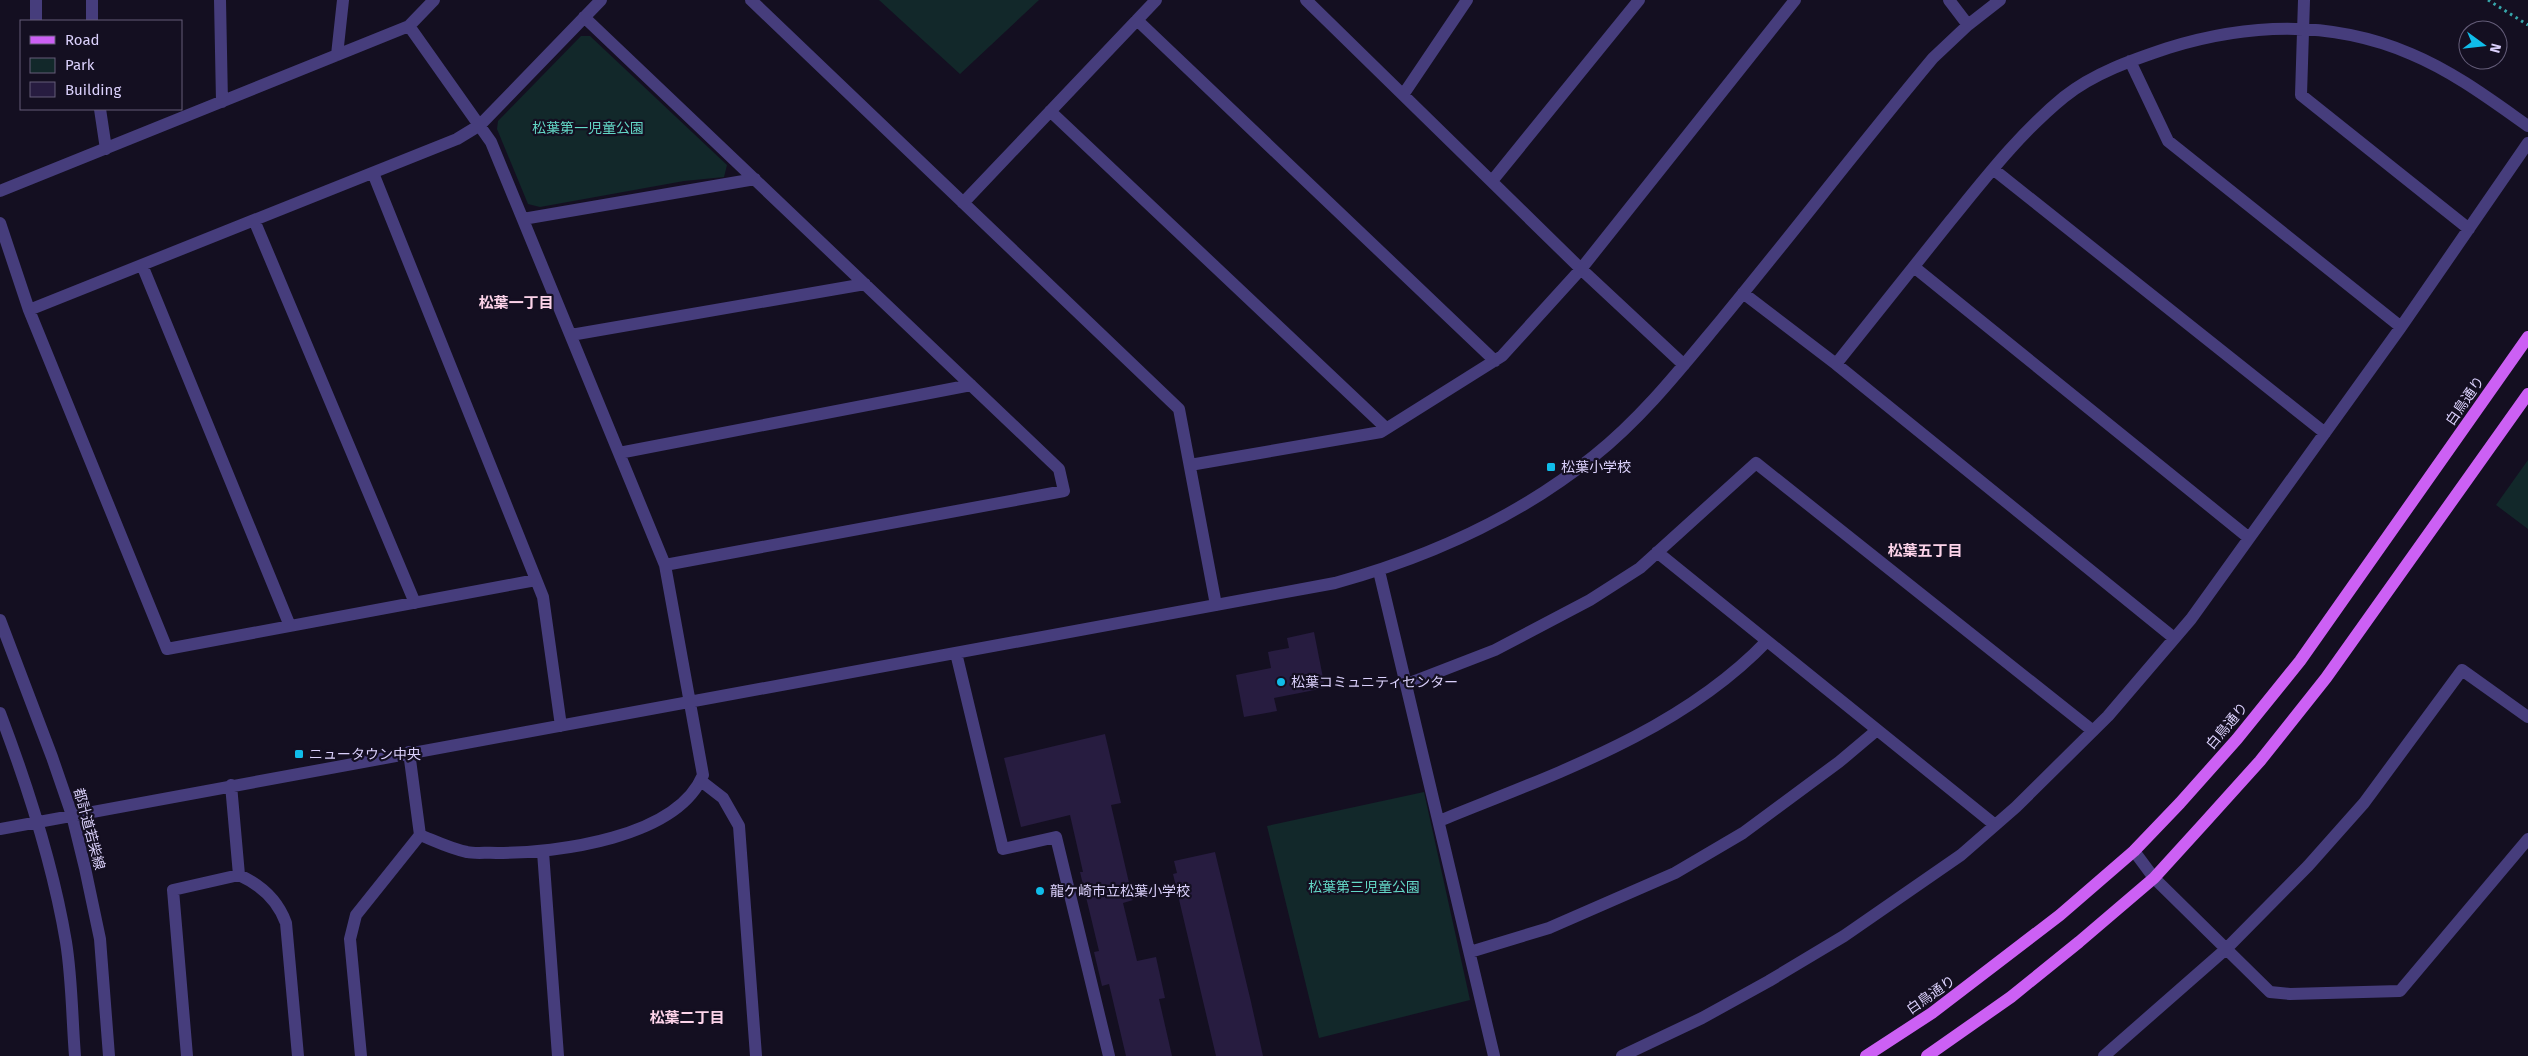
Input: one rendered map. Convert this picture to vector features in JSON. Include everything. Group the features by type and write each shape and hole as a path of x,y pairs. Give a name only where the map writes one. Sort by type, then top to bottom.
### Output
{"main road":[{"name":"白鳥通り","path":"1866,1056 1932,1013 1990,970 2060,915 2134,851 2237,739 2300,662 2528,337"},
{"path":"1927,1056 2011,997 2154,878 2260,761 2326,678 2528,394"}],"street":[{"path":"36,0 36,20"},
{"path":"92,0 92,20"},
{"path":"220,0 222,102"},
{"path":"337,55 343,0"},
{"path":"0,191 409,26 434,0"},
{"path":"29,310 457,139 480,125 601,0"},
{"path":"751,0 1179,409 1216,605"},
{"path":"963,203 1156,0"},
{"path":"1403,94 1468,0"},
{"path":"1492,181 1639,0"},
{"path":"1190,465 1380,432 1502,356 1581,269 1795,0"},
{"path":"1949,0 1968,25"},
{"path":"0,828 1335,583 1378,571 1455,541 1522,507 1594,456 1622,432 1684,365 1933,58 1968,25 2000,0"},
{"path":"2304,0 2301,95 2469,229"},
{"path":"1313,3 1581,269 1684,365"},
{"path":"584,17 1059,469 1064,491 665,565"},
{"path":"1137,20 1494,361"},
{"path":"409,26 492,142 665,565 702,763 701,780 691,797 649,825 605,840 543,852 467,852 420,835"},
{"path":"1836,364 1993,169 2036,122 2065,96 2092,78 2130,61 2194,40 2236,32 2303,28 2386,44 2413,54 2462,80 2528,126"},
{"path":"2130,61 2168,141 2401,327"},
{"path":"100,110 106,149"},
{"path":"1050,111 1386,428"},
{"path":"1622,1056 1702,1018 1844,936 1961,855 1995,826 2093,731 2174,638 2249,538 2401,327 2528,143"},
{"path":"1993,169 2325,433"},
{"path":"373,173 543,597 561,726"},
{"path":"523,219 755,179"},
{"path":"254,220 415,603"},
{"path":"0,223 29,310 167,649 536,580"},
{"path":"142,265 290,626"},
{"path":"1914,266 2249,538"},
{"path":"571,335 865,284"},
{"path":"1743,293 1836,364 2174,638"},
{"path":"619,453 971,385"},
{"path":"1407,684 1495,650 1590,600 1640,568 1756,463 2093,731"},
{"path":"1658,552 1995,826"},
{"path":"1378,571 1407,684 1494,1056"},
{"name":"都計道若柴線","path":"0,620 72,815 100,940 109,1056"},
{"path":"1439,821 1567,769 1628,740 1688,705 1746,663 1768,641"},
{"path":"956,653 1003,849 1056,837 1108,1056"},
{"path":"2104,1056 2226,949 2308,866 2364,803 2462,670 2528,717"},
{"path":"0,713 19,764 36,822 50,871 66,944 75,1056"},
{"path":"1470,952 1549,928 1675,873 1744,834 1839,762 1877,730"},
{"path":"361,1056 350,939 351,928 356,915 420,835 409,752"},
{"path":"701,780 723,798 739,826 756,1056"},
{"path":"231,785 239,876"},
{"path":"2134,851 2154,878 2270,992 2290,994 2400,991 2528,839"},
{"path":"543,852 558,1056"},
{"path":"187,1056 173,890 239,876 269,895 281,909 286,923 298,1056"}],"path":[{"path":"2488,0 2528,25"}],"green space":[{"path":"879,0 1039,0 960,74"},
{"name":"松葉第一児童公園","path":"581,36 590,36 727,165 724,177 684,181 540,207 528,204 497,129 498,121"},
{"path":"2528,460 2528,529 2496,505"},
{"name":"松葉第三児童公園","path":"1424,792 1470,1000 1319,1038 1267,826"}],"building":[{"name":"松葉コミュニティセンター","path":"1314,632 1325,688 1274,698 1277,711 1244,717 1236,675 1271,668 1268,652 1289,648 1287,638"},
{"path":"1105,734 1121,803 1111,805 1133,900 1123,903 1137,961 1156,957 1165,998 1159,999 1172,1056 1126,1056 1109,984 1102,986 1094,952 1099,951 1080,872 1083,872 1070,815 1021,827 1004,758"},
{"path":"1215,852 1263,1056 1216,1056 1173,874 1177,873 1174,861"}],"place":[{"name":"松葉小学校","path":"1551,467"},
{"name":"松葉コミュニティセンター","path":"1281,682"},
{"name":"ニュータウン中央","path":"299,754"},
{"name":"龍ケ崎市立松葉小学校","path":"1040,891"}],"district":[{"name":"松葉一丁目","path":"516,303"},
{"name":"松葉五丁目","path":"1925,551"},
{"name":"松葉二丁目","path":"687,1018"}]}
